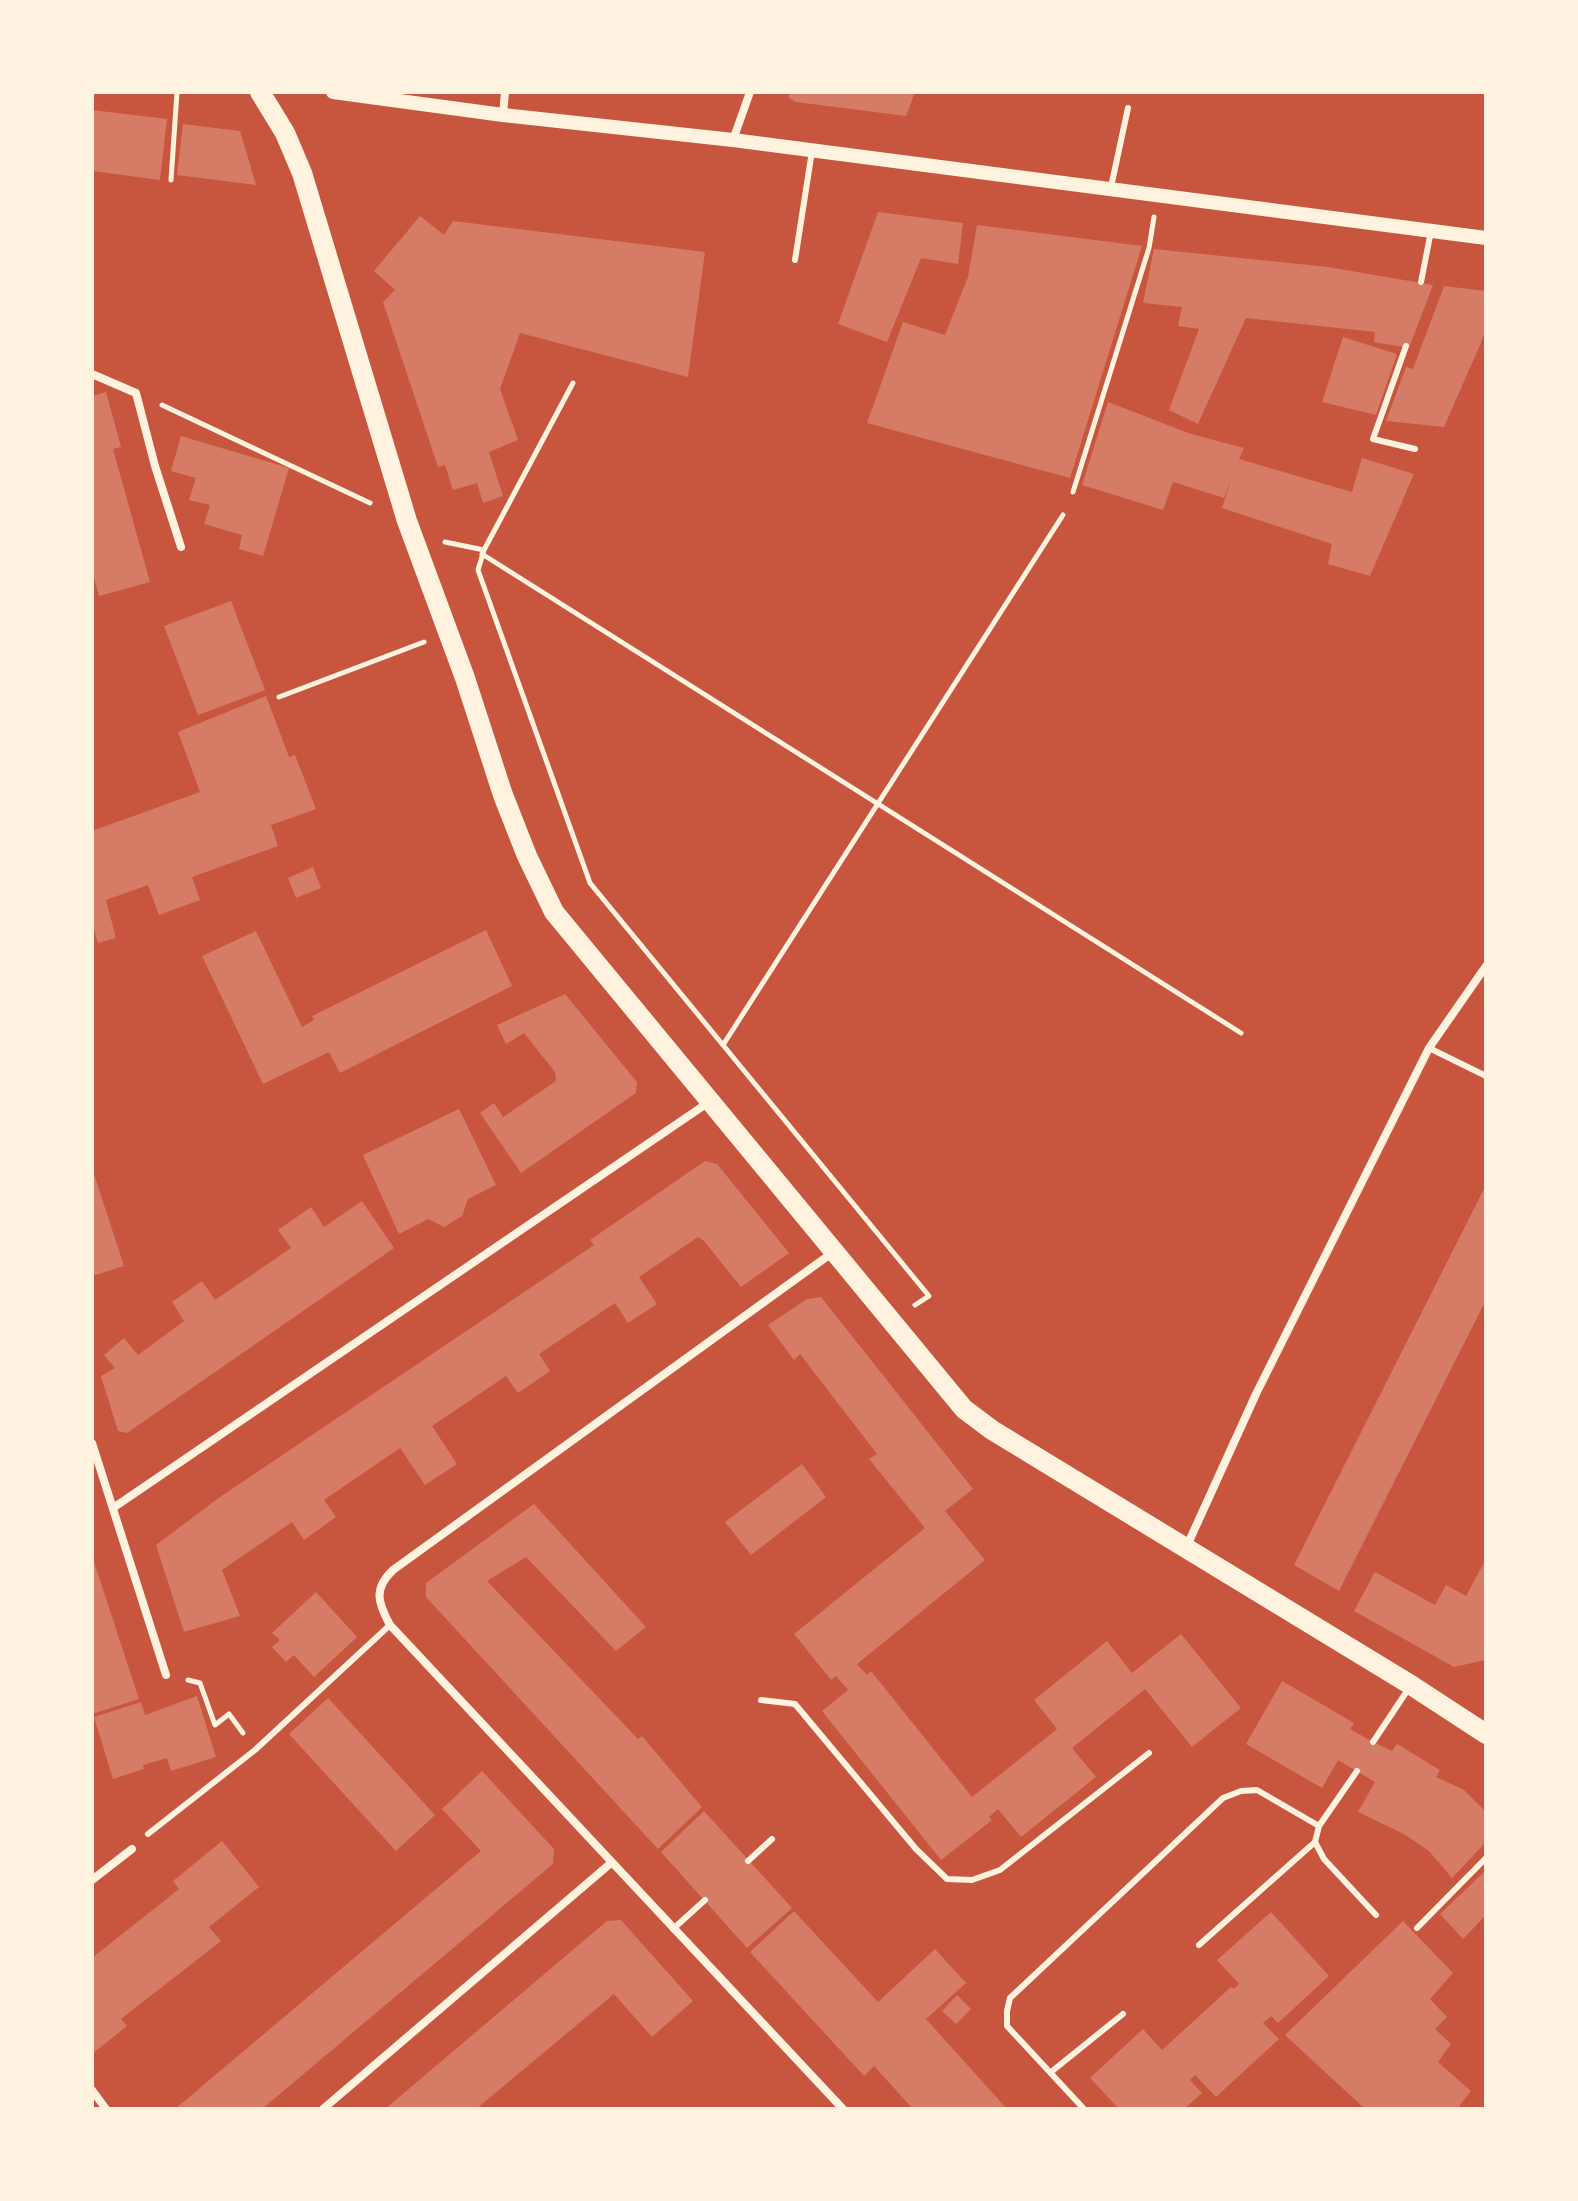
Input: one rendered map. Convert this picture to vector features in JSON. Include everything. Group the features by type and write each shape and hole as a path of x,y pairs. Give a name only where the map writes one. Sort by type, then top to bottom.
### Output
{"main road":[{"path":"260,92 285,133 302,173 407,521 449,632 517,832 554,912 964,1409 992,1430 1483,1726"}],"street":[{"path":"333,92 503,115 733,140 1486,238"},
{"path":"503,115 505,92"},
{"path":"733,140 750,92"},
{"path":"92,374 136,393 181,547"},
{"path":"1186,1548 1256,1394 1429,1048 1486,966"},
{"path":"113,1508 709,1102"},
{"path":"834,1251 393,1570 381,1581 379,1597 390,1625 843,2109"},
{"path":"92,1443 166,1675"},
{"path":"92,1880 132,1849"},
{"path":"323,2109 611,1863"},
{"path":"92,2090 106,2109"}],"lane":[{"path":"1110,190 1128,108"},
{"path":"795,260 812,151"},
{"path":"1421,282 1431,231"},
{"path":"1406,346 1373,439 1415,449"},
{"path":"1429,1048 1486,1076"},
{"path":"148,1834 255,1750 390,1625"},
{"path":"1373,1742 1411,1685"},
{"path":"761,1700 795,1704 916,1849 947,1879 972,1880 1000,1870 1149,1753"},
{"path":"1199,1945 1315,1842 1319,1826 1357,1771"},
{"path":"1084,2109 1007,2026 1010,1998 1223,1798 1241,1791 1257,1790 1319,1826"},
{"path":"748,1861 772,1839"},
{"path":"1315,1842 1324,1859 1376,1915"},
{"path":"1417,1928 1486,1858"},
{"path":"673,1929 705,1900"},
{"path":"1051,2072 1123,2014"}],"path":[{"path":"171,180 177,92"},
{"path":"1073,492 1149,248 1158,197"},
{"path":"573,383 482,554 478,570 590,883 929,1296 891,1321"},
{"path":"136,393 407,521"},
{"path":"723,1045 1063,515"},
{"path":"482,554 1241,1033"},
{"path":"279,697 449,632"},
{"path":"200,1683 215,1725 229,1714"}],"building":[{"path":"788,92 915,92 906,116 796,102 790,99"},
{"path":"92,110 167,119 160,180 92,171"},
{"path":"183,124 240,131 256,185 177,175"},
{"path":"878,212 963,223 958,264 921,258 887,342 838,324"},
{"path":"420,216 444,235 453,221 705,252 688,377 520,333 500,389 518,440 489,452 503,496 483,503 477,483 453,490 445,465 438,467 383,302 395,290 374,271"},
{"path":"977,225 1142,246 1070,478 867,423 903,322 945,335 968,277"},
{"path":"1154,249 1328,267 1433,285 1409,348 1374,342 1375,332 1246,318 1198,424 1169,410 1199,329 1178,326 1182,307 1143,303"},
{"path":"1444,286 1486,291 1486,328 1480,345 1444,427 1386,421 1406,367 1413,369"},
{"path":"1343,337 1397,354 1376,415 1322,402"},
{"path":"106,392 121,447 113,449 150,582 99,596 92,571 92,396"},
{"path":"1108,402 1191,434 1244,448 1239,459 1352,492 1362,458 1414,474 1370,576 1328,564 1332,544 1222,508 1231,480 1224,498 1173,482 1163,510 1082,485"},
{"path":"181,436 289,468 263,556 239,549 242,535 204,524 210,505 189,500 196,478 171,471"},
{"path":"231,601 265,690 198,715 164,626"},
{"path":"266,696 289,757 295,755 316,809 271,825 278,846 192,877 200,900 159,915 148,885 106,900 116,938 98,943 92,924 92,831 200,792 178,732"},
{"path":"313,867 321,888 296,898 288,878"},
{"path":"486,930 512,986 340,1073 329,1052 263,1084 202,956 256,931 302,1027 314,1020 312,1016"},
{"path":"565,994 637,1082 636,1093 521,1173 480,1113 494,1103 503,1117 556,1081 555,1072 524,1033 506,1044 497,1025"},
{"path":"459,1109 496,1185 468,1199 462,1216 444,1227 428,1219 399,1234 363,1155"},
{"path":"705,1161 717,1164 789,1253 741,1287 698,1237 639,1277 657,1304 628,1323 615,1303 539,1354 550,1371 518,1393 506,1376 432,1426 457,1464 425,1485 400,1448 324,1500 336,1517 304,1540 292,1522 222,1570 240,1616 184,1632 156,1545 220,1497 594,1245 590,1240"},
{"path":"92,1168 124,1266 92,1276"},
{"path":"1486,1185 1486,1300 1339,1591 1294,1565"},
{"path":"362,1201 394,1248 127,1433 118,1431 101,1376 115,1368 104,1355 124,1338 138,1355 184,1321 172,1302 202,1281 215,1300 291,1248 278,1230 311,1207 324,1227"},
{"path":"821,1297 973,1489 945,1511 985,1560 857,1664 867,1675 871,1671 972,1797 1057,1729 1034,1700 1107,1641 1132,1673 1181,1634 1241,1708 1192,1747 1145,1689 1072,1748 1096,1777 1021,1837 998,1809 989,1817 992,1820 941,1860 822,1711 848,1690 836,1676 831,1680 794,1634 925,1528 869,1459 877,1454 800,1354 794,1360 768,1325 807,1299"},
{"path":"802,1464 826,1497 751,1555 725,1522"},
{"path":"534,1504 646,1627 616,1651 526,1557 487,1581 638,1739 642,1736 702,1807 658,1849 426,1597 426,1583"},
{"path":"92,1556 139,1699 92,1714"},
{"path":"1486,1559 1486,1660 1454,1667 1354,1611 1375,1572 1435,1605 1446,1585 1466,1596"},
{"path":"316,1592 357,1637 314,1677 294,1655 286,1662 272,1647 280,1640 272,1633"},
{"path":"1282,1681 1354,1723 1350,1729 1373,1742 1392,1751 1397,1744 1440,1770 1436,1777 1464,1790 1486,1812 1486,1842 1452,1878 1429,1851 1404,1834 1358,1812 1375,1782 1338,1760 1322,1788 1246,1744"},
{"path":"197,1696 216,1757 171,1771 167,1758 113,1779 94,1717 141,1702 145,1715"},
{"path":"328,1698 435,1815 396,1851 289,1734"},
{"path":"482,1771 554,1849 553,1864 262,2109 175,2109 481,1851 442,1809"},
{"path":"704,1811 792,1908 747,1948 661,1852"},
{"path":"222,1841 259,1887 209,1927 221,1941 121,2019 127,2026 92,2054 92,1958 179,1889 173,1881"},
{"path":"1486,1870 1486,1915 1463,1939 1440,1914"},
{"path":"794,1911 878,2002 935,1949 966,1983 926,2019 1007,2109 913,2109 874,2066 864,2076 750,1952"},
{"path":"1271,1912 1329,1976 1278,2023 1271,2016 1263,2023 1279,2039 1216,2097 1195,2075 1190,2080 1202,2093 1184,2109 1119,2109 1090,2078 1143,2029 1162,2050 1231,1987 1234,1989 1239,1984 1217,1960"},
{"path":"621,1920 693,2001 652,2037 614,1994 476,2109 385,2109 607,1921"},
{"path":"1403,1921 1453,1973 1430,1999 1447,2017 1435,2029 1451,2044 1438,2062 1471,2091 1457,2109 1365,2109 1285,2035"},
{"path":"957,1995 971,2009 956,2024 942,2011"}]}
